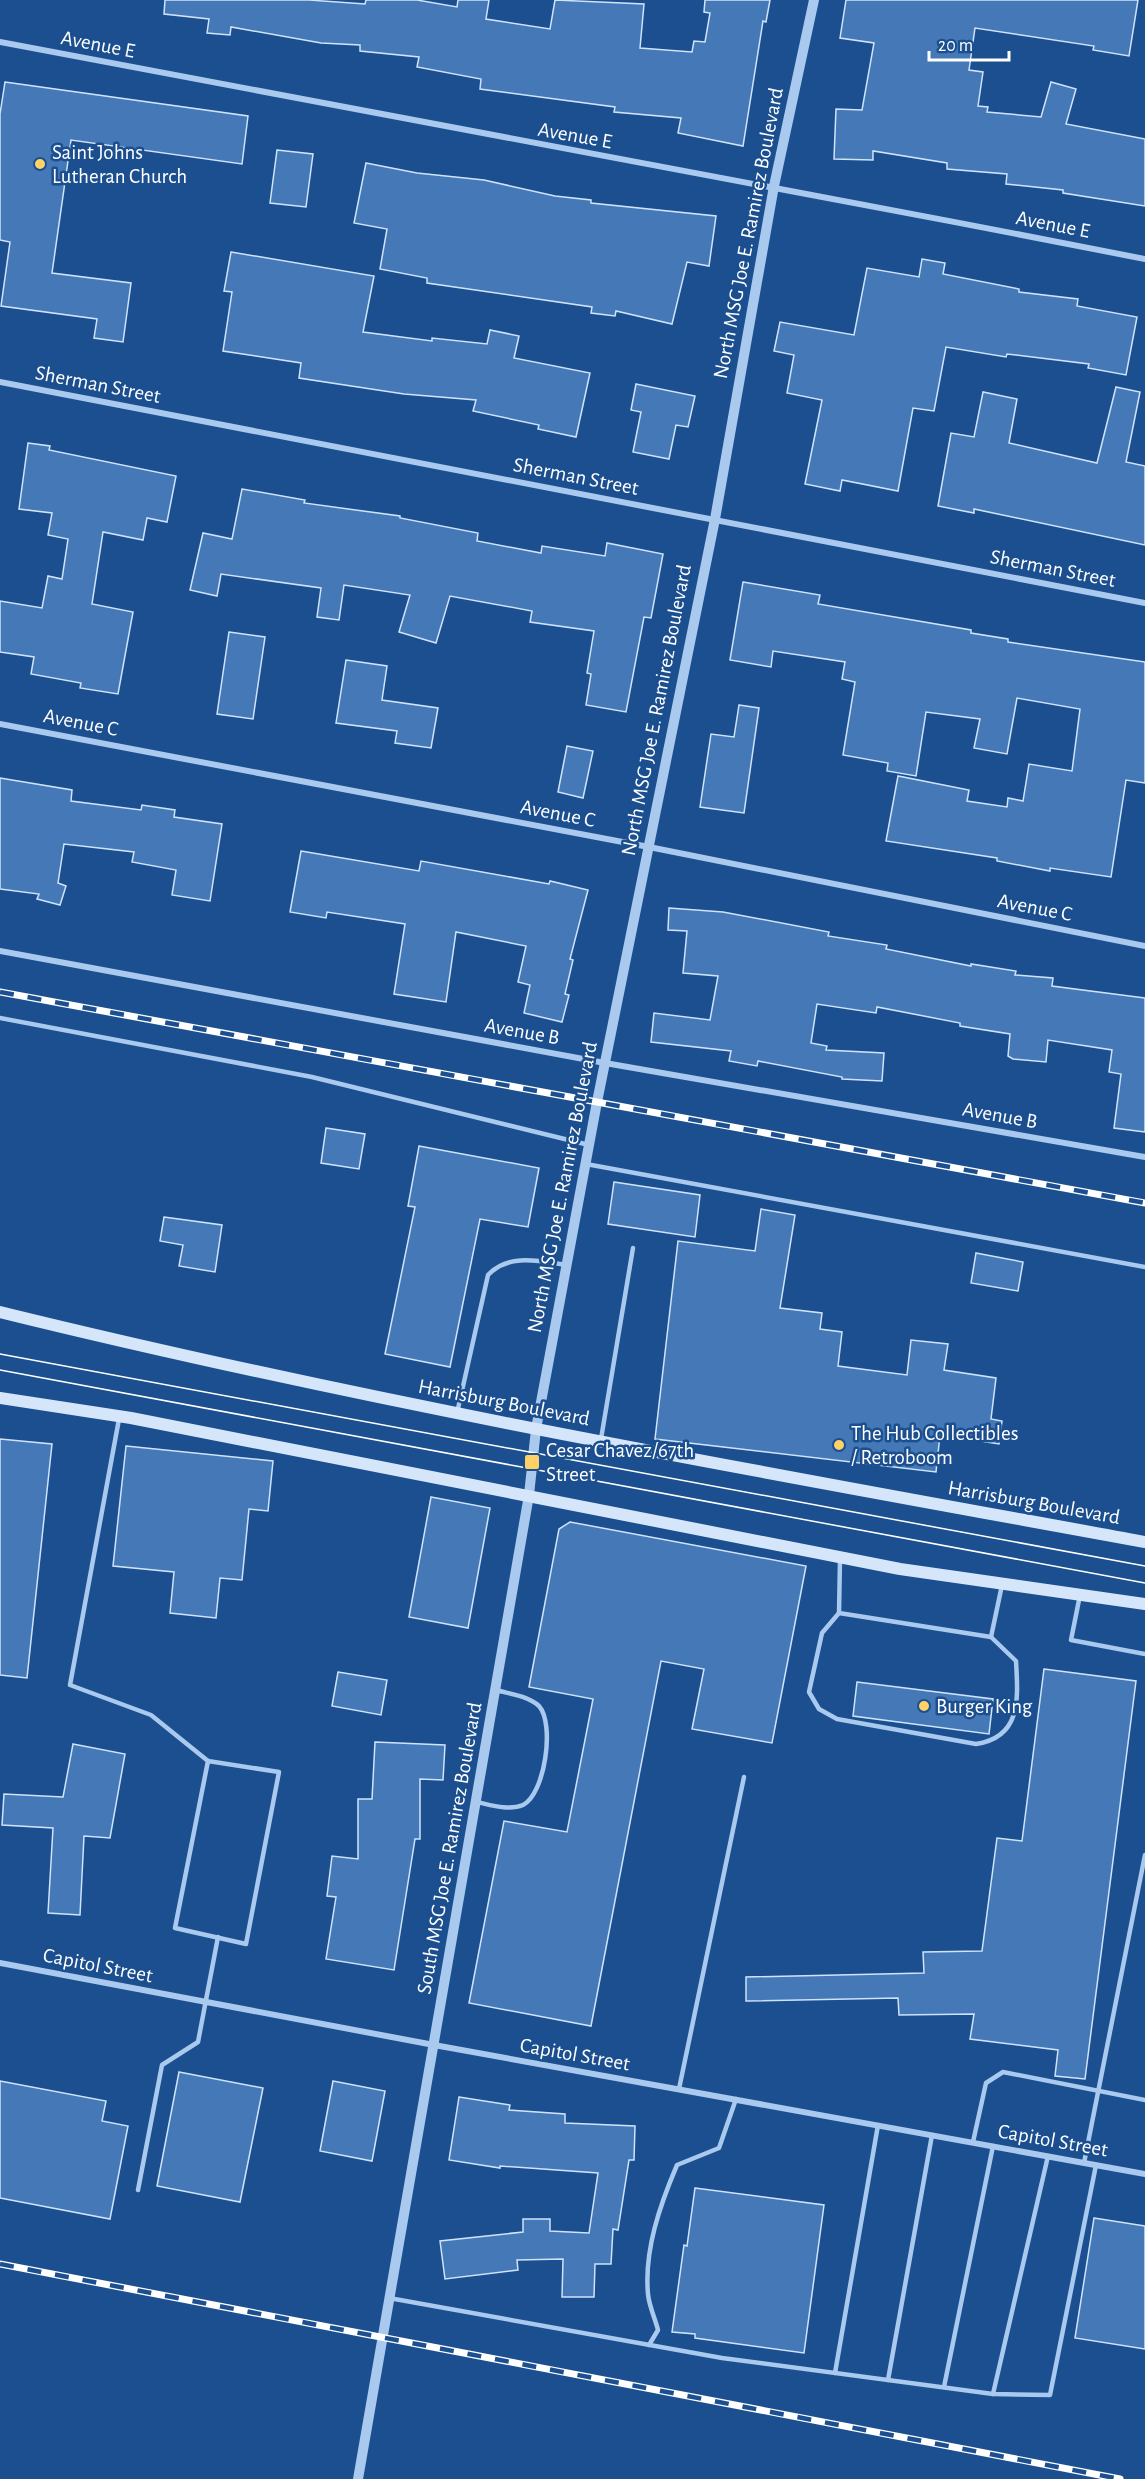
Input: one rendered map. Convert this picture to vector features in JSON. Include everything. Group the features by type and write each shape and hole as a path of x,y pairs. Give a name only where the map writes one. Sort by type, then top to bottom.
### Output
{"main road":[{"name":"Harrisburg Boulevard","path":"0,1312 206,1363 601,1442 1145,1542"},
{"path":"0,1398 120,1416 900,1569 1145,1604"}],"street":[{"name":"North MSG Joe E. Ramirez Boulevard","path":"536,1428 605,1063 715,519 774,186 814,0"},
{"name":"Avenue E","path":"0,42 591,155 774,186 1145,259"},
{"name":"Sherman Street","path":"0,382 1145,603"},
{"name":"Avenue C","path":"0,724 649,847 1145,946"},
{"name":"Avenue B","path":"0,951 605,1063 1145,1157"},
{"name":"South MSG Joe E. Ramirez Boulevard","path":"358,2479 496,1690 529,1495 536,1428"},
{"name":"Capitol Street","path":"0,1963 434,2045 1145,2174"}],"lane":[{"path":"0,1018 312,1077 590,1145"},
{"path":"586,1164 1145,1268"},
{"path":"601,1442 633,1248"},
{"path":"457,1413 488,1275 495,1267 510,1261 528,1259 567,1264"},
{"path":"120,1416 70,1685 152,1714 208,1761 279,1772 246,1944 175,1928 208,1761"},
{"path":"839,1613 991,1637 1016,1661 1015,1714 1004,1732 992,1741 976,1743 837,1719 819,1709 809,1692 822,1633 839,1613 840,1556"},
{"path":"991,1637 1003,1583"},
{"path":"1080,1594 1071,1640 1145,1654"},
{"path":"476,1802 510,1808 523,1804 532,1797 538,1787 549,1731 541,1708 531,1700 496,1690"},
{"path":"679,2089 744,1777"},
{"path":"1084,2163 1145,1855"},
{"path":"138,2190 162,2065 198,2042 218,1937"},
{"path":"973,2142 986,2084 1003,2072 1145,2100"},
{"path":"649,2345 658,2330 648,2296 648,2261 663,2198 677,2165 719,2148 736,2099"},
{"path":"835,2373 878,2125"},
{"path":"888,2380 932,2135"},
{"path":"944,2388 993,2146"},
{"path":"993,2394 1048,2156"},
{"path":"389,2298 722,2358 993,2394 1050,2395 1096,2165"}],"building":[{"path":"165,0 309,0 365,4 366,0 417,0 457,7 458,0 489,0 486,19 550,29 555,0 644,4 640,48 692,52 694,41 705,42 710,13 704,12 705,0 770,0 766,22 763,21 743,146 678,133 681,118 614,112 615,107 480,89 481,79 417,67 419,57 360,51 360,45 321,43 231,27 230,35 207,33 209,19 164,14"},
{"path":"846,0 1138,0 1129,56 1093,50 1094,46 975,28 969,70 983,72 978,106 988,107 987,112 1041,117 1051,82 1076,89 1066,124 1145,139 1145,206 1063,193 1063,190 1006,184 1007,174 947,169 947,163 873,151 873,160 834,159 836,109 862,110 874,43 840,38"},
{"path":"5,82 248,116 242,164 71,140 52,273 131,283 123,342 94,338 97,319 1,306 10,242 0,240 0,114"},
{"path":"277,150 313,154 306,207 270,203"},
{"path":"366,163 417,173 484,180 555,196 591,200 591,203 716,216 709,266 687,262 672,324 616,311 615,316 591,313 592,307 427,283 427,278 380,269 387,229 354,223"},
{"path":"231,252 374,276 363,332 432,341 432,338 487,344 490,330 519,336 514,358 590,373 576,437 538,429 539,425 473,411 476,400 404,394 299,378 301,363 223,351 232,292 224,291"},
{"path":"922,259 945,263 943,274 1019,289 1019,292 1078,299 1077,306 1137,317 1126,375 1088,368 1089,364 1007,354 1006,357 946,347 934,411 913,408 898,491 842,480 840,491 805,484 822,400 787,393 794,355 774,351 780,322 854,335 867,268 919,277"},
{"path":"636,384 695,396 688,427 676,425 669,459 633,452 641,412 631,410"},
{"path":"1116,387 1140,392 1126,462 1145,466 1145,545 974,509 974,513 938,506 951,433 974,437 983,392 1017,399 1009,443 1097,463"},
{"path":"28,443 50,446 49,450 176,476 167,522 147,518 143,540 103,532 92,604 133,612 118,694 80,688 81,683 31,674 34,657 0,652 0,601 42,608 48,576 62,579 68,539 48,535 52,513 19,509"},
{"path":"242,489 305,500 304,503 400,516 400,518 478,533 477,541 541,553 542,546 605,556 607,543 663,554 651,618 644,617 626,712 586,705 591,674 587,673 594,631 530,622 532,611 450,596 436,643 399,632 410,595 344,585 339,620 317,617 321,588 221,574 217,596 190,590 203,533 232,539"},
{"path":"743,582 820,595 818,604 971,630 971,633 1008,639 1008,642 1145,662 1145,783 1126,780 1111,877 1050,868 1050,871 997,861 997,858 886,841 898,776 969,790 967,801 1007,807 1008,798 1023,801 1029,764 1072,771 1080,709 1017,698 1007,754 974,748 980,719 926,712 916,776 887,771 888,763 843,755 855,682 842,679 845,662 773,651 771,667 730,660"},
{"path":"229,632 265,637 253,719 217,714"},
{"path":"346,660 387,666 382,700 438,708 431,748 395,743 397,731 336,723"},
{"path":"739,705 759,708 744,813 700,807 711,734 734,737"},
{"path":"567,746 593,751 583,798 558,792"},
{"path":"0,778 72,790 71,801 141,810 142,805 175,810 174,817 222,824 210,901 172,895 176,870 132,862 134,852 64,844 58,883 66,886 60,905 37,899 39,894 0,889"},
{"path":"301,851 419,871 421,861 549,884 550,881 588,890 570,959 573,960 565,994 569,995 562,1022 524,1013 530,985 518,982 526,946 456,932 446,1002 394,994 405,924 327,912 326,918 290,912"},
{"path":"669,908 723,912 829,932 828,936 887,945 886,949 971,966 971,964 1016,971 1015,975 1053,978 1052,986 1145,998 1145,1132 1114,1128 1121,1074 1109,1072 1112,1050 1048,1040 1046,1062 1013,1059 1008,1056 1010,1034 960,1026 960,1023 877,1007 876,1013 817,1004 811,1043 827,1046 826,1050 884,1053 882,1081 842,1079 842,1077 758,1061 757,1066 729,1061 731,1051 651,1042 654,1013 710,1020 718,976 683,973 687,931 668,930"},
{"path":"326,1128 365,1134 359,1169 321,1163"},
{"path":"419,1146 539,1168 528,1227 480,1219 450,1367 385,1354 415,1207 408,1206"},
{"path":"614,1182 700,1195 695,1237 608,1224"},
{"path":"761,1209 795,1215 780,1308 822,1313 820,1329 842,1332 838,1366 907,1375 911,1340 948,1344 944,1370 996,1378 991,1419 1002,1421 999,1444 940,1435 936,1472 655,1439 678,1241 755,1251"},
{"path":"164,1217 222,1225 215,1272 179,1266 183,1245 160,1241"},
{"path":"976,1253 1023,1262 1018,1291 971,1283"},
{"path":"0,1439 52,1444 27,1678 0,1675"},
{"path":"126,1446 273,1461 268,1511 249,1509 242,1580 220,1578 216,1618 170,1613 174,1572 113,1566"},
{"path":"431,1497 490,1508 468,1628 409,1617"},
{"path":"570,1522 806,1566 772,1743 692,1729 704,1669 661,1661 591,2026 469,2003 504,1821 567,1832 593,1699 529,1687 559,1529"},
{"path":"1044,1669 1136,1681 1085,2079 1055,2076 1058,2050 970,2039 974,2014 899,2015 898,1998 746,2001 746,1977 924,1973 923,1952 982,1951 997,1838 1022,1841"},
{"path":"338,1672 387,1680 381,1715 332,1706"},
{"path":"857,1682 993,1699 989,1734 853,1716"},
{"path":"375,1742 445,1745 443,1780 420,1779 420,1839 415,1839 394,1970 326,1959 336,1897 327,1896 332,1856 358,1859 358,1799 372,1799"},
{"path":"73,1744 125,1754 110,1838 84,1836 80,1915 48,1913 53,1828 2,1825 4,1794 63,1797"},
{"path":"179,2072 263,2088 240,2202 157,2186"},
{"path":"0,2081 106,2101 102,2121 128,2126 110,2219 0,2198"},
{"path":"333,2081 385,2091 372,2161 320,2151"},
{"path":"459,2097 510,2105 509,2110 565,2114 565,2123 635,2126 634,2160 629,2160 618,2230 613,2229 611,2264 595,2264 594,2297 562,2297 563,2259 517,2260 518,2270 445,2279 440,2241 523,2232 523,2219 550,2219 550,2231 589,2233 598,2173 500,2166 500,2168 449,2160"},
{"path":"695,2188 824,2205 804,2353 695,2338 695,2334 672,2332 684,2245 687,2246"},
{"path":"1094,2218 1145,2226 1145,2349 1075,2338"}],"tram line":[{"path":"0,1354 1145,1566"},
{"path":"0,1370 1145,1583"}],"railway":[{"path":"0,992 1145,1203"},
{"path":"0,2264 1120,2479"}],"place":[{"name":"Saint Johns Lutheran Church","path":"40,164"},
{"name":"The Hub Collectibles / Retroboom","path":"839,1445"},
{"name":"Cesar Chavez/67th Street","path":"532,1462"},
{"name":"Burger King","path":"924,1706"}]}
